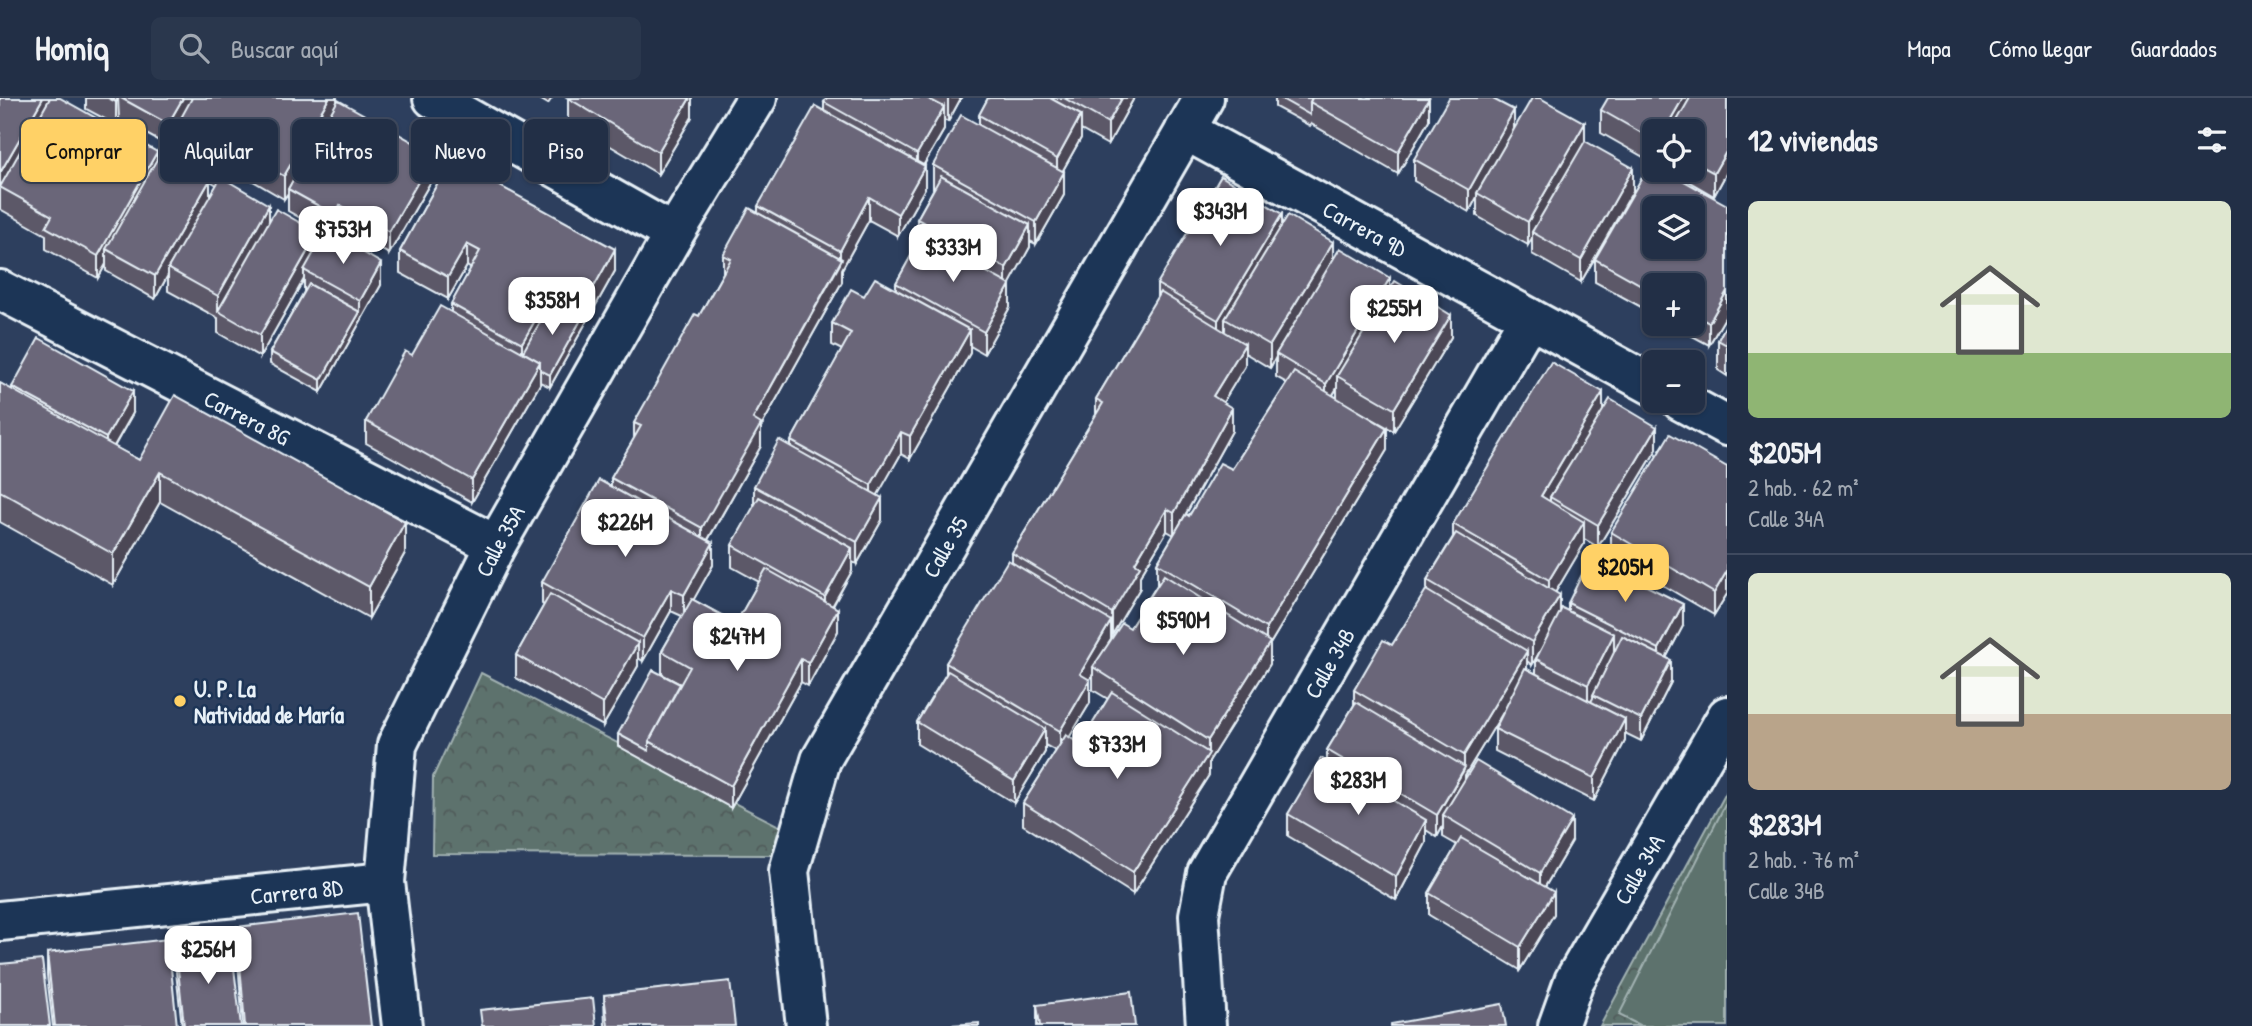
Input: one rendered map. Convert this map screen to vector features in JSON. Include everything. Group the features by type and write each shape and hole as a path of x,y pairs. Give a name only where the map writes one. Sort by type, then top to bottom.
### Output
{"street":[{"path":"433,98 674,234"},
{"name":"Calle 35A","path":"402,1026 385,882 397,745 496,545 674,234 757,98"},
{"name":"Calle 35","path":"806,1026 789,871 821,760 1204,98"},
{"name":"Carrera 9D","path":"1185,130 1642,379"},
{"name":"Carrera 8G","path":"0,290 496,545"},
{"name":"Calle 34B","path":"1206,1026 1199,915 1207,873 1529,318"},
{"path":"1703,413 1727,426"},
{"name":"Calle 34A","path":"1558,1026 1574,981 1727,716"},
{"name":"Carrera 8D","path":"0,921 385,882"}],"green space":[{"path":"481,673 785,829 779,855 432,854 433,777"},
{"path":"1727,791 1727,1026 1600,1026"},
{"path":"1727,801 1727,1026 1641,1026 1619,1015"}],"building":[{"path":"0,98 43,98 31,119 21,119 21,136 0,173"},
{"path":"50,98 60,98 98,119 38,119"},
{"path":"121,98 183,98 171,119 160,120"},
{"path":"192,98 329,98 317,119 292,119 292,162 284,176 278,173 278,119 180,119"},
{"path":"568,98 690,98 658,152 608,122 608,119 603,119"},
{"path":"827,98 927,98 944,107 917,154 824,102"},
{"path":"988,98 1050,98 1081,115 1057,159 979,115"},
{"path":"1064,98 1122,98 1108,123"},
{"path":"1280,98 1312,98 1310,115"},
{"path":"1312,98 1429,98 1398,152 1310,102"},
{"path":"1449,98 1491,98 1514,110 1469,190 1414,159"},
{"path":"1532,98 1540,98 1585,123 1528,222 1477,193"},
{"path":"1608,98 1683,98 1671,119 1642,119 1642,133 1601,110"},
{"path":"1690,98 1727,98 1727,150 1714,173 1705,168 1705,119 1678,119"},
{"path":"338,100 372,119 327,119"},
{"path":"815,106 925,166 898,214 869,197 840,251 758,206"},
{"path":"961,115 1064,172 1036,222 933,165"},
{"path":"397,133 411,141 411,182 418,182 389,232 340,205 335,215 288,189 292,182 397,182"},
{"path":"1585,141 1633,168 1581,260 1532,232"},
{"path":"146,146 157,152 146,171"},
{"path":"21,150 21,182 140,182 98,256 46,227 52,216 0,187"},
{"path":"160,154 160,182 209,182 155,276 106,249"},
{"path":"941,176 1030,225 1006,268 917,219"},
{"path":"1221,176 1282,214 1218,320 1157,284"},
{"path":"1642,178 1642,182 1686,182 1727,205 1727,291 1709,323 1705,321 1705,273 1642,273 1642,285 1595,259"},
{"path":"218,182 230,182 269,205 218,296 168,268"},
{"path":"438,182 493,182 615,249 582,308 552,291 522,343 451,304 480,251 467,244 448,277 400,251"},
{"path":"749,208 842,259 753,419 761,424 702,528 611,478 641,426 634,423 695,314 699,316 731,259 723,255"},
{"path":"276,209 318,233 260,335 218,311"},
{"path":"1288,215 1333,242 1270,345 1225,319"},
{"path":"326,231 381,263 360,301 304,270"},
{"path":"922,236 1010,285 984,332 896,283"},
{"path":"1340,248 1390,278 1326,384 1276,354"},
{"path":"875,278 970,330 910,436 901,432 871,485 791,441 851,333 832,323 851,289 864,296"},
{"path":"1395,281 1451,315 1394,409 1337,376"},
{"path":"309,284 360,312 321,380 270,352"},
{"path":"1160,292 1245,344 1213,396 1232,408 1174,513 1167,509 1135,563 1140,566 1112,613 1012,553 1103,403 1096,399"},
{"path":"552,301 582,318 550,375 540,370 540,362 523,352"},
{"path":"440,306 540,362 472,480 366,421 405,351 412,355"},
{"path":"1727,323 1727,345 1718,340"},
{"path":"39,338 133,391 106,438 12,387"},
{"path":"1551,362 1603,392 1541,496 1584,522 1549,580 1453,524"},
{"path":"1294,372 1387,428 1266,628 1157,563 1220,463 1232,469"},
{"path":"0,383 139,460 175,395 405,522 369,587 160,472 113,554 0,491"},
{"path":"1610,399 1657,427 1598,525 1550,497"},
{"path":"1670,434 1727,467 1727,571 1714,593 1611,532"},
{"path":"779,440 882,498 857,542 754,486"},
{"path":"599,480 713,543 684,595 671,589 643,638 542,582"},
{"path":"759,497 852,548 825,597 732,545"},
{"path":"1456,533 1560,595 1532,642 1427,580"},
{"path":"1590,558 1683,604 1659,649 1568,603"},
{"path":"1008,560 1111,621 1080,674 1090,680 1060,731 946,663"},
{"path":"766,569 838,609 808,663 801,659 731,786 649,741 690,667 662,651 692,599 736,623"},
{"path":"1164,575 1270,642 1208,740 1093,667 1122,623 1130,628"},
{"path":"1426,590 1527,651 1464,755 1354,690 1383,640 1392,645"},
{"path":"550,594 638,643 603,704 516,655"},
{"path":"1562,608 1614,634 1588,685 1536,659"},
{"path":"1622,636 1671,660 1641,719 1593,695"},
{"path":"1525,668 1625,719 1594,778 1495,729"},
{"path":"653,670 680,684 649,741 649,751 618,734"},
{"path":"948,671 1045,729 1014,781 917,722"},
{"path":"1112,692 1209,753 1133,872 1023,803 1066,735 1080,744"},
{"path":"1356,702 1465,767 1437,815 1327,750"},
{"path":"1321,758 1426,820 1396,877 1288,814"},
{"path":"1476,761 1572,819 1540,873 1443,815"},
{"path":"1461,838 1554,892 1520,947 1429,893"},
{"path":"358,913 371,1026 245,1026 237,927"},
{"path":"168,939 177,1026 55,1026 47,953"},
{"path":"231,943 241,1026 184,1026 176,950"},
{"path":"42,960 50,1026 0,1026 0,964"},
{"path":"730,981 735,1026 608,1026 604,995"},
{"path":"1131,992 1135,1026 1040,1026 1037,1005"},
{"path":"593,998 596,1026 482,1026 480,1010"},
{"path":"1502,1004 1506,1026 1391,1026 1391,1024"},
{"path":"979,1023 979,1026 935,1026"}],"place":[{"name":"U. P. La Natividad de María","path":"180,701"}]}
